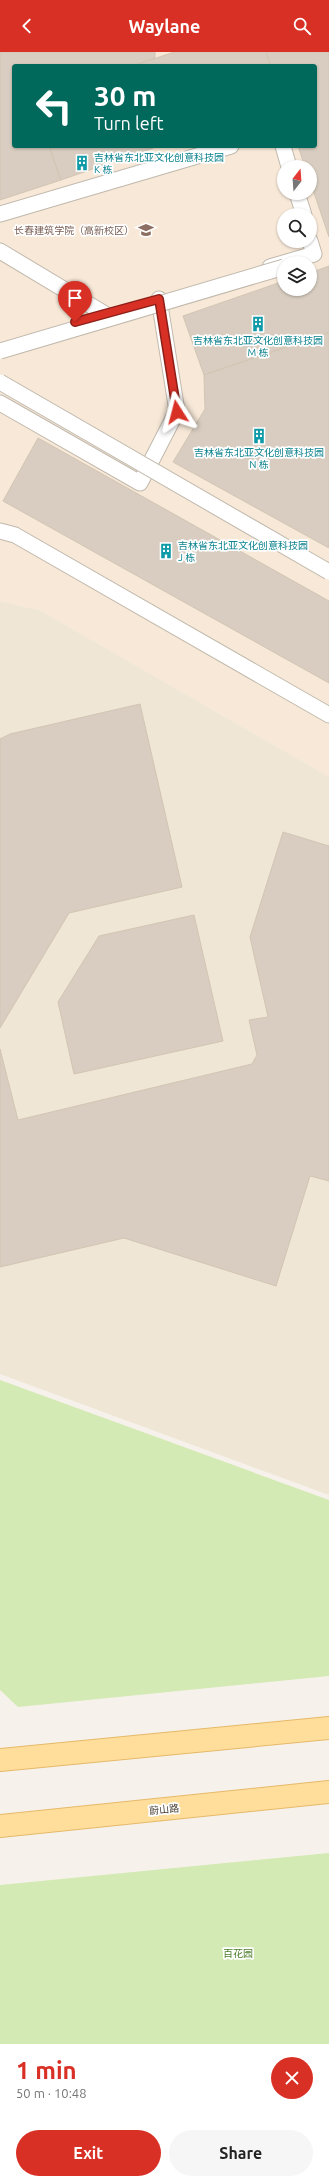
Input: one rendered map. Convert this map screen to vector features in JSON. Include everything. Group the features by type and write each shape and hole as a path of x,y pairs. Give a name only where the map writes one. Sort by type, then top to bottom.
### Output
{"main road":[{"path":"0,1760 329,1728"},
{"name":"蔚山路","path":"0,1826 329,1792"}],"lane":[{"path":"0,213 224,148"},
{"path":"284,148 287,160"},
{"path":"0,344 314,254 312,248"},
{"path":"0,251 105,314"},
{"path":"0,351 277,270"},
{"path":"0,403 140,483 177,412 159,299"},
{"path":"0,382 329,572"},
{"path":"0,531 15,535 329,715"}],"shaded area":[{"path":"0,52 329,52 329,777 41,611 0,601"},
{"path":"0,601 41,611 329,777 329,1495 0,1374"}],"green space":[{"path":"0,1380 329,1500 329,1676 18,1707 0,1690"},
{"name":"百花园","path":"329,1853 329,2044 0,2044 0,1885"}],"building":[{"path":"0,52 155,52 155,58 138,64 12,64 12,148 50,148 61,180 0,200"},
{"path":"174,52 266,52 270,64 139,64"},
{"path":"266,52 329,52 329,237 316,200 317,160 303,160 299,148 317,148 317,64 270,64"},
{"name":"吉林省东北亚文化创意科技园 K 栋","path":"50,148 153,148 61,180"},
{"name":"吉林省东北亚文化创意科技园 M 栋","path":"329,266 329,332 204,375 183,316 277,283 277,296 317,296 317,270"},
{"name":"吉林省东北亚文化创意科技园 N 栋","path":"329,333 329,548 173,462 205,409 204,375"},
{"name":"吉林省东北亚文化创意科技园 J 栋","path":"38,438 329,601 329,683 3,501"},
{"path":"140,704 182,887 69,913 0,1028 0,739 10,734"},
{"path":"283,832 329,846 329,1181 310,1176 276,1286 124,1238 0,1267 0,1049 18,1120 252,1064 257,1055 249,1020 268,1017 250,937"},
{"path":"194,915 223,1041 74,1074 58,1002 99,936"}],"place":[{"name":"吉林省东北亚文化创意科技园 K 栋","path":"82,163"},
{"name":"长春建筑学院（高新校区）","path":"146,230"},
{"name":"吉林省东北亚文化创意科技园 M 栋","path":"258,324"},
{"name":"吉林省东北亚文化创意科技园 N 栋","path":"259,436"},
{"name":"吉林省东北亚文化创意科技园 J 栋","path":"166,551"}],"route":[{"path":"75,322 159,299 177,412"}]}
